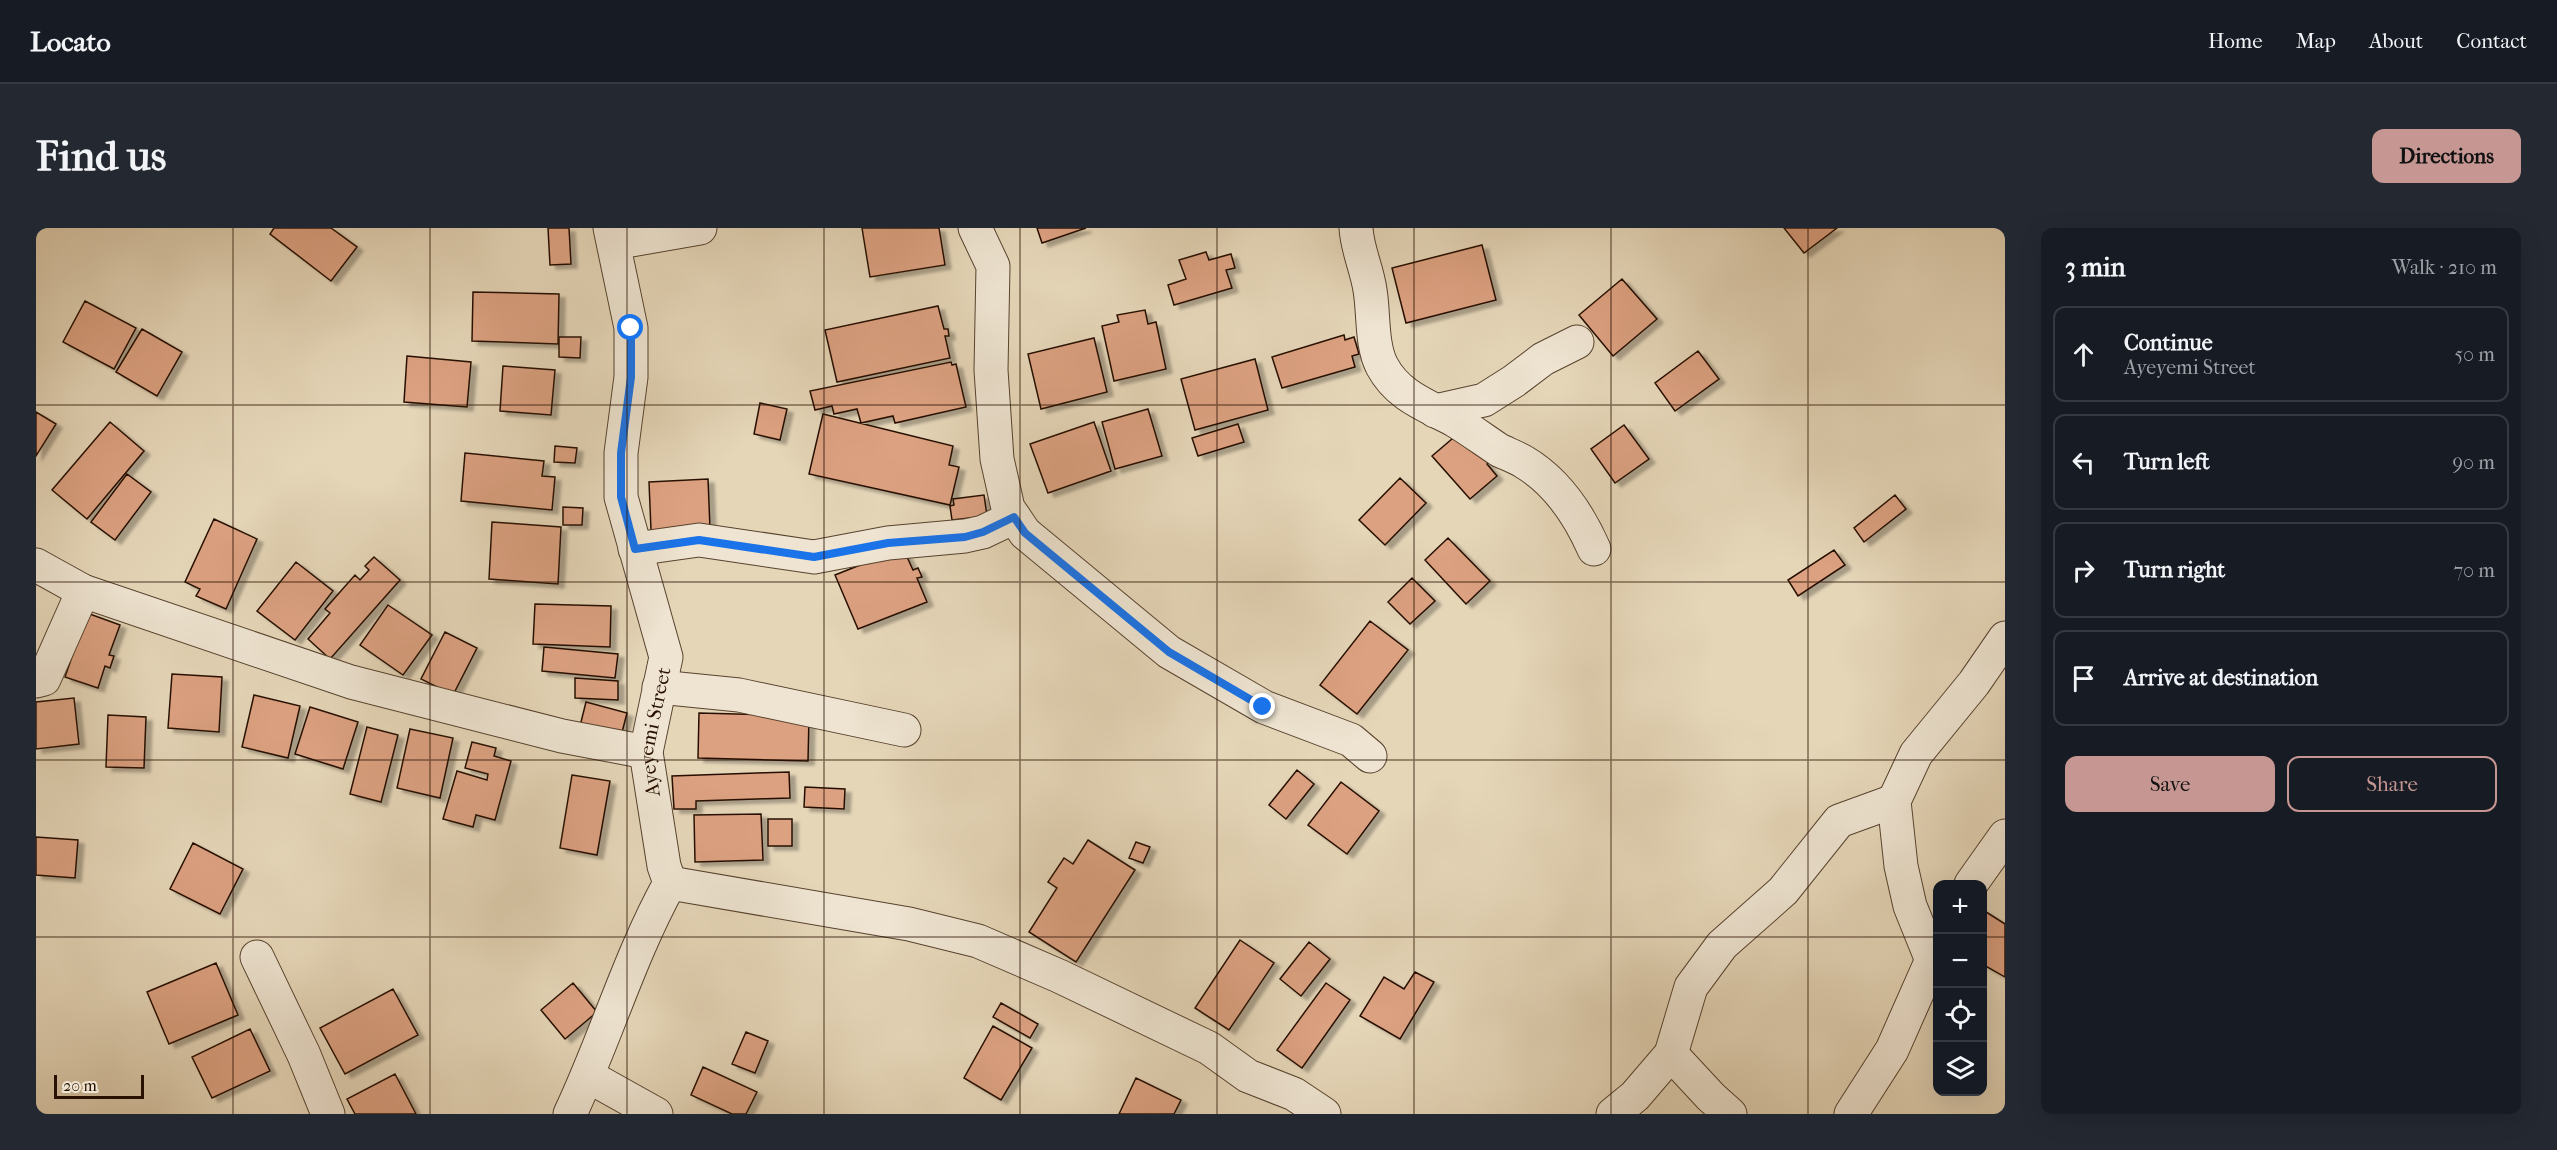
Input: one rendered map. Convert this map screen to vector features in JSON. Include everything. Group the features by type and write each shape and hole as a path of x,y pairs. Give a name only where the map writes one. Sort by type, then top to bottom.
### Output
{"street":[{"path":"612,235 700,228"},
{"path":"975,228 993,266 991,370 997,459 1008,508 1025,533 1169,652 1263,707 1351,740 1370,756"},
{"path":"1356,228 1357,241 1370,288 1376,340 1382,365 1397,386 1416,402 1525,463 1552,484 1586,531 1594,549"},
{"name":"Ayeyemi Street","path":"612,235 631,328 631,377 621,453 621,497 666,657 646,752 664,866 670,883"},
{"path":"1435,411 1484,400 1515,381 1543,359 1577,342"},
{"path":"635,549 699,540 814,557 888,543 965,537 983,532 1014,517"},
{"path":"36,565 83,591 351,682 562,736 646,752"},
{"path":"36,681 44,679 83,591"},
{"path":"1933,950 1910,906 1901,866 1894,801 1916,754 1974,683 2005,638"},
{"path":"659,687 739,694 904,730"},
{"path":"1613,1114 1635,1096 1671,1054 1691,987 1722,945 1783,891 1839,822 1894,801"},
{"path":"1974,880 2005,836"},
{"path":"570,1114 588,1076 648,922 670,883 909,924 978,941 1059,976 1209,1048 1248,1076 1305,1109"},
{"path":"1851,1114 1892,1050 1933,954"},
{"path":"256,957 304,1055 328,1114"},
{"path":"1671,1054 1711,1098 1730,1114"},
{"path":"588,1076 656,1114"}],"building":[{"path":"274,228 331,228 357,247 331,281 270,234"},
{"path":"548,228 569,228 571,264 550,265"},
{"path":"862,228 939,228 945,265 870,277"},
{"path":"1037,228 1086,228 1042,243"},
{"path":"1784,228 1837,228 1804,253"},
{"path":"1482,245 1496,300 1406,323 1392,268"},
{"path":"1206,252 1209,260 1231,254 1235,268 1226,270 1232,288 1174,305 1168,285 1186,279 1179,260"},
{"path":"1622,279 1657,319 1613,356 1579,315"},
{"path":"473,292 559,294 558,344 472,341"},
{"path":"85,301 136,328 114,369 63,342"},
{"path":"938,306 944,329 948,329 949,336 945,336 950,358 837,382 825,330"},
{"path":"1145,310 1148,324 1156,322 1166,369 1114,381 1102,326 1119,322 1117,315"},
{"path":"142,329 182,352 157,396 116,372"},
{"path":"1344,335 1345,340 1354,337 1359,354 1352,356 1355,367 1282,388 1272,357"},
{"path":"559,337 581,337 580,358 559,357"},
{"path":"1094,338 1107,392 1041,409 1028,354"},
{"path":"1698,351 1719,379 1675,411 1655,383"},
{"path":"407,356 471,362 467,407 404,402"},
{"path":"1255,359 1268,410 1195,430 1181,379"},
{"path":"951,362 952,365 956,364 966,407 895,423 893,416 861,423 857,409 834,414 832,406 815,410 810,391"},
{"path":"503,366 555,370 551,415 500,411"},
{"path":"760,403 787,409 780,440 754,434"},
{"path":"1148,409 1162,456 1115,469 1102,422"},
{"path":"36,412 56,424 36,456"},
{"path":"823,414 953,446 949,465 959,467 950,505 809,474"},
{"path":"110,422 144,451 87,519 52,490"},
{"path":"1094,422 1111,471 1048,493 1030,444"},
{"path":"1238,424 1244,442 1198,456 1192,438"},
{"path":"1624,425 1649,459 1615,483 1591,449"},
{"path":"1459,433 1489,462 1487,464 1497,476 1470,499 1432,456"},
{"path":"555,446 577,448 575,463 554,462"},
{"path":"465,453 544,461 542,476 555,477 552,510 461,501"},
{"path":"127,474 151,492 115,540 91,522"},
{"path":"1400,478 1426,503 1385,545 1359,520"},
{"path":"708,479 710,528 651,530 649,482"},
{"path":"984,495 987,516 952,520 950,506 954,505 953,499"},
{"path":"1895,495 1906,509 1864,542 1854,528"},
{"path":"563,507 583,508 582,525 563,525"},
{"path":"214,519 257,539 226,609 196,596 200,589 185,582"},
{"path":"492,522 561,527 558,584 489,579"},
{"path":"1448,538 1490,581 1466,604 1425,560"},
{"path":"903,548 913,570 918,568 922,577 917,578 927,602 858,629 835,575"},
{"path":"1834,550 1845,565 1798,596 1788,580"},
{"path":"374,557 400,580 330,659 308,639 330,613 325,609 355,575 360,580 369,570 365,566"},
{"path":"296,562 333,591 295,640 257,611"},
{"path":"1412,578 1435,601 1410,624 1388,602"},
{"path":"535,604 611,606 610,647 533,644"},
{"path":"388,605 432,635 403,675 360,645"},
{"path":"87,613 120,625 109,655 114,656 110,668 105,666 98,688 65,677"},
{"path":"1370,621 1408,650 1357,714 1320,685"},
{"path":"445,632 477,648 453,695 421,679"},
{"path":"544,647 618,654 615,678 542,671"},
{"path":"172,674 222,677 219,732 168,728"},
{"path":"575,678 618,681 618,700 575,698"},
{"path":"254,695 300,706 288,758 242,747"},
{"path":"74,698 79,744 36,749 36,702"},
{"path":"586,702 627,713 620,740 579,730"},
{"path":"310,707 358,722 343,769 295,754"},
{"path":"699,713 809,716 808,761 698,758"},
{"path":"108,715 146,717 144,768 106,767"},
{"path":"367,727 398,735 381,802 350,794"},
{"path":"410,729 453,738 440,798 397,788"},
{"path":"472,742 496,748 494,756 511,761 495,820 476,815 473,827 443,819 457,771 487,780 488,774 465,768"},
{"path":"1297,770 1314,784 1286,819 1269,805"},
{"path":"789,772 790,798 696,801 696,809 674,809 672,776"},
{"path":"572,775 610,781 597,855 560,848"},
{"path":"1341,782 1379,811 1347,854 1308,825"},
{"path":"805,787 845,789 844,809 804,807"},
{"path":"761,814 763,860 695,862 694,815"},
{"path":"768,819 792,819 792,846 768,846"},
{"path":"36,837 78,840 75,878 36,875"},
{"path":"1088,840 1135,870 1076,962 1029,932 1057,888 1048,882 1064,858 1073,864"},
{"path":"1136,842 1150,847 1143,863 1129,858"},
{"path":"193,843 243,869 220,914 170,889"},
{"path":"1987,913 2005,924 2005,977 1987,967"},
{"path":"1240,940 1274,963 1229,1030 1195,1008"},
{"path":"1309,942 1330,959 1301,996 1280,979"},
{"path":"216,963 238,1015 169,1044 147,992"},
{"path":"1415,972 1434,982 1400,1039 1360,1016 1384,977 1404,989"},
{"path":"573,983 597,1012 565,1039 541,1010"},
{"path":"1326,983 1350,1000 1302,1068 1277,1050"},
{"path":"393,989 418,1035 345,1074 320,1028"},
{"path":"1001,1003 1038,1024 1030,1038 993,1017"},
{"path":"993,1026 1032,1048 1001,1100 964,1078"},
{"path":"250,1029 270,1071 212,1098 192,1057"},
{"path":"746,1032 768,1041 755,1073 732,1064"},
{"path":"703,1067 757,1092 746,1114 732,1114 691,1095"},
{"path":"395,1074 416,1114 355,1114 347,1099"},
{"path":"1136,1078 1181,1100 1174,1114 1119,1114"}],"route":[{"path":"631,328 631,377 621,453 621,497 635,549 699,540 814,557 888,543 965,537 983,532 1014,517 1025,533 1169,652 1263,707"}]}
